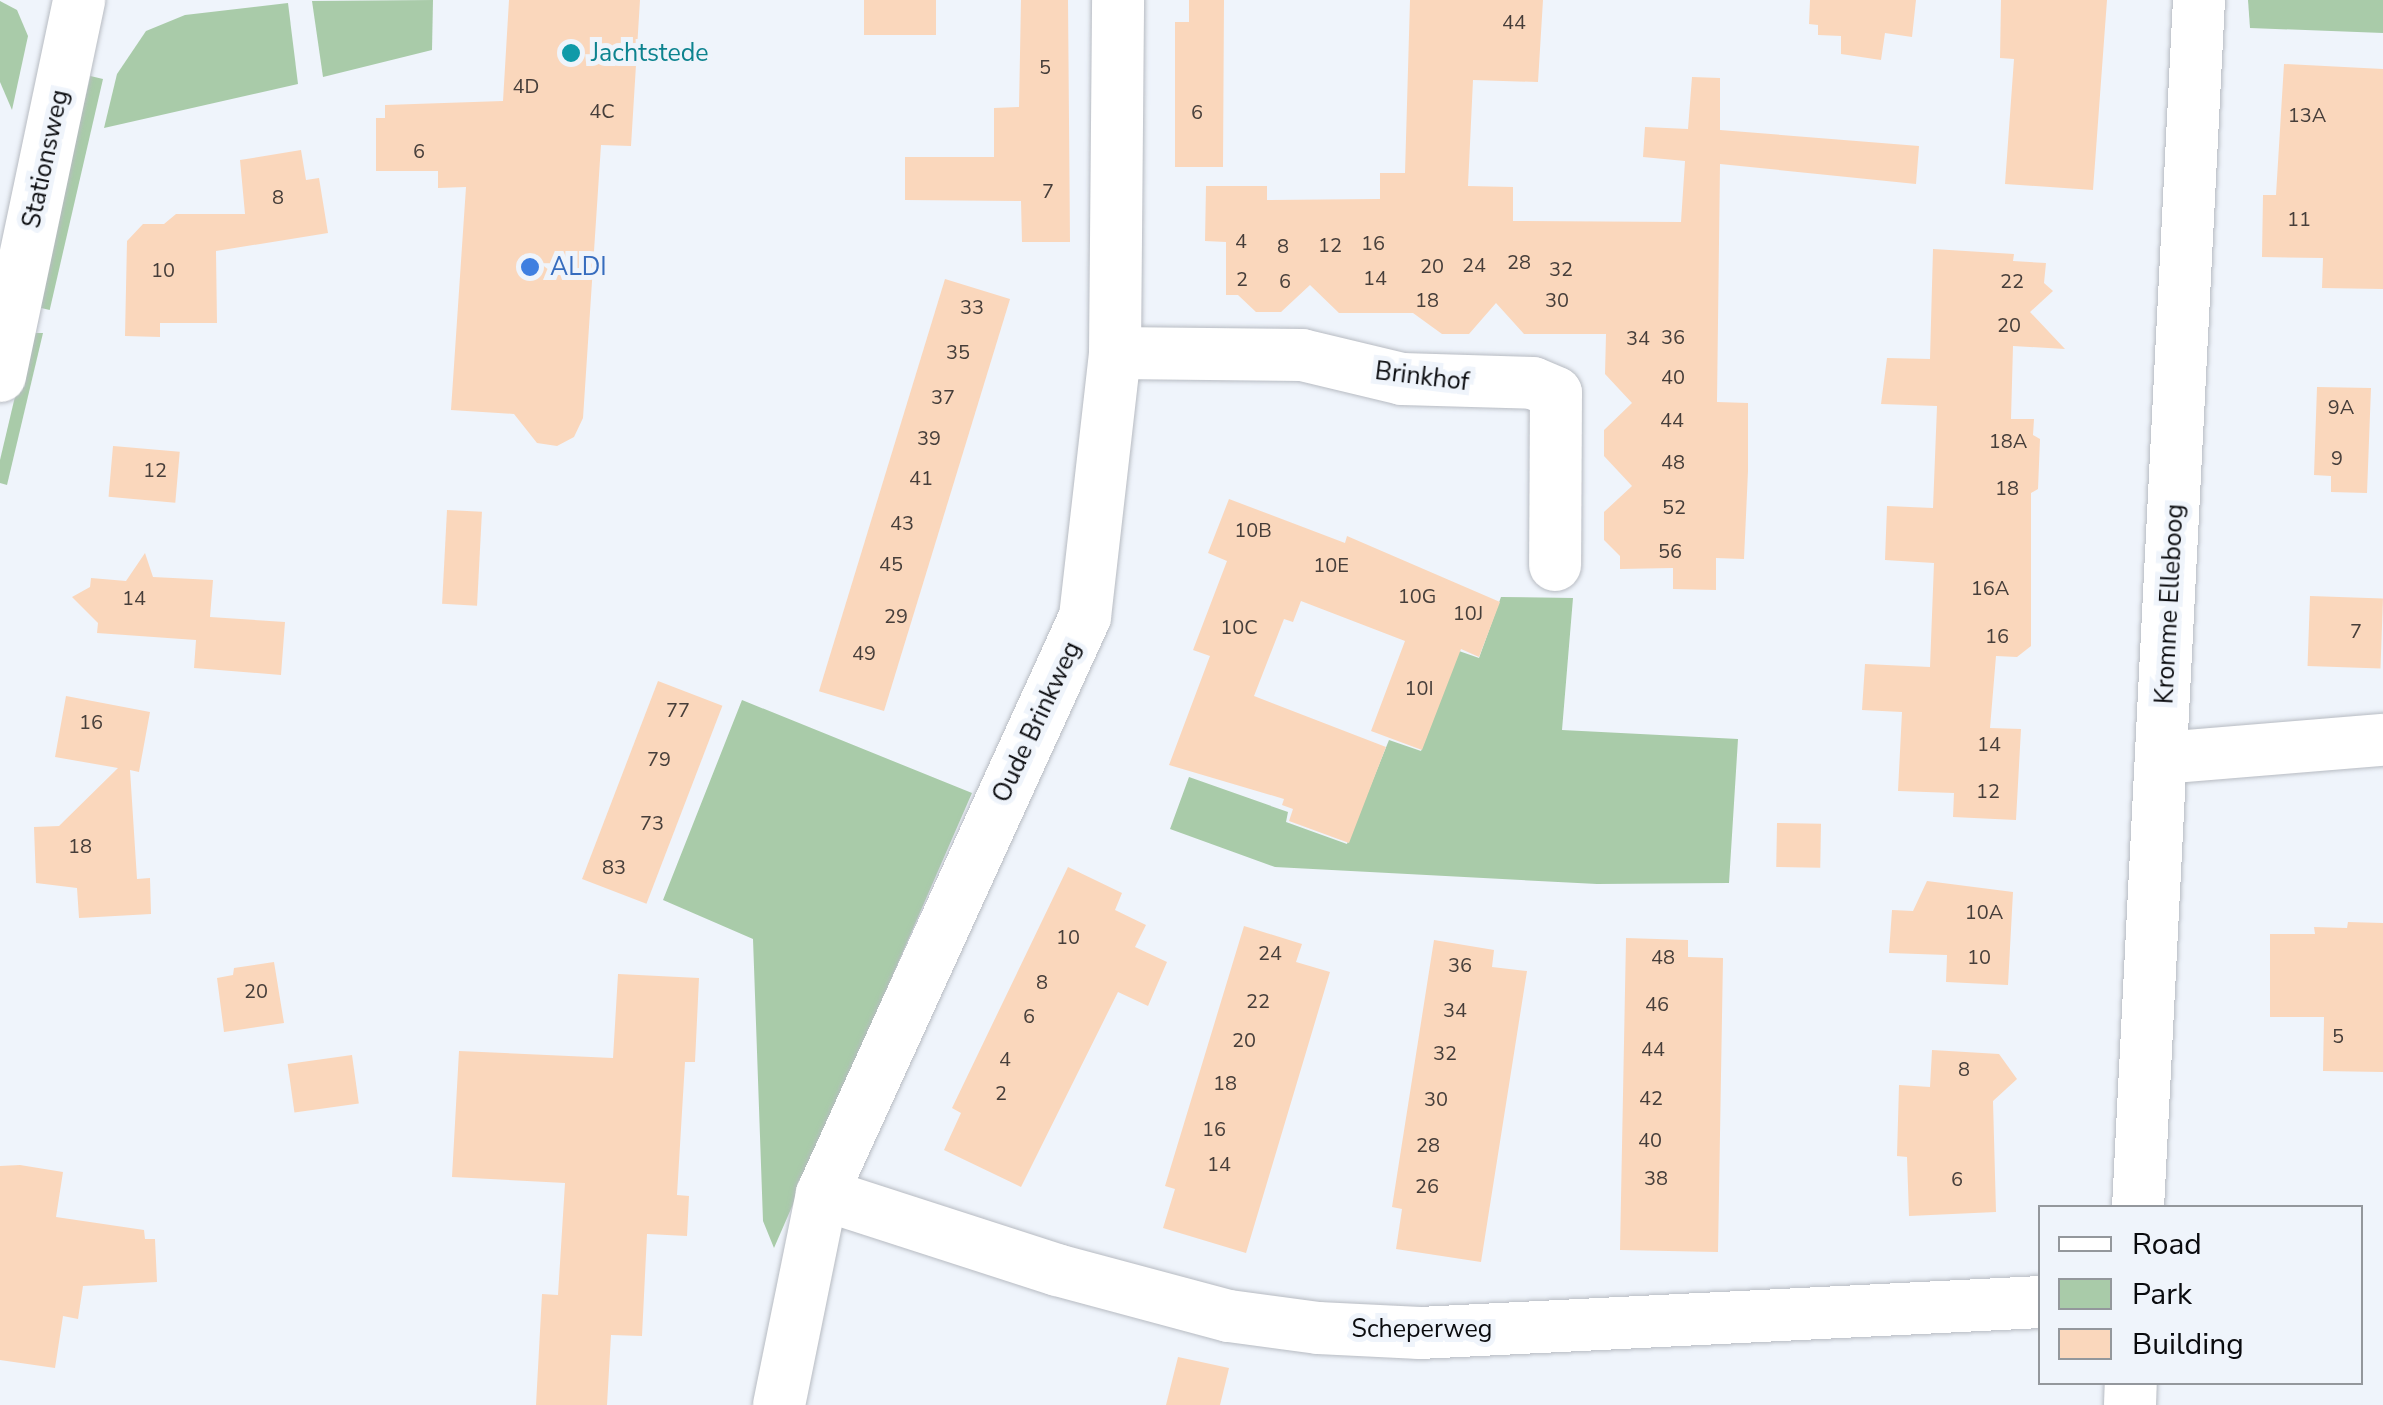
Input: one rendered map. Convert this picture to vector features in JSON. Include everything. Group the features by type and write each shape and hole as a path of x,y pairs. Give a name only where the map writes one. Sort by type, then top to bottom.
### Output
{"street":[{"name":"Stationsweg","path":"0,376 79,0"},
{"name":"Oude Brinkweg","path":"779,1405 822,1194 1085,617 1116,353 1118,0"},
{"name":"Kromme Elleboog","path":"2138,1205 2200,0"},
{"name":"Brinkhof","path":"1116,353 1302,355 1448,386 1534,384 1556,392 1555,565"},
{"path":"2162,758 2383,740"},
{"name":"Scheperweg","path":"822,1194 1057,1270 1228,1316 1318,1328 1420,1333 2038,1302"}],"green space":[{"path":"433,0 432,50 323,77 312,1"},
{"path":"2248,0 2383,0 2383,33 2250,28"},
{"path":"0,1 17,10 28,36 12,110 0,82"},
{"path":"288,3 298,84 104,128 117,74 146,31 185,15"},
{"path":"90,76 103,79 50,310 37,307"},
{"path":"30,333 43,333 7,485 0,483 0,460"},
{"path":"1501,597 1573,598 1562,730 1738,739 1729,883 1597,884 1275,867 1170,829 1189,777 1288,812 1286,822 1347,844 1389,740 1421,751 1459,651 1479,658"},
{"path":"742,700 972,793 774,1248 763,1221 753,939 663,900"}],"building":[{"path":"509,0 640,0 631,146 601,145 583,418 574,437 557,446 537,443 514,414 451,410 466,187 438,188 438,171 376,171 376,118 385,118 385,105 503,101"},
{"path":"864,0 936,0 936,35 864,35"},
{"path":"1021,0 1068,0 1070,242 1022,242 1021,201 905,200 905,157 994,157 994,108 1019,107"},
{"path":"1189,0 1224,0 1223,167 1175,167 1175,22 1189,22"},
{"path":"1410,0 1543,0 1538,82 1473,80 1468,186 1513,187 1513,221 1681,222 1685,161 1643,157 1645,127 1688,129 1692,77 1720,78 1720,130 1919,146 1916,184 1720,164 1717,402 1748,403 1748,471 1744,559 1716,558 1716,590 1673,589 1673,568 1620,569 1620,556 1604,540 1604,512 1632,486 1604,456 1604,430 1632,403 1605,374 1606,334 1524,334 1496,303 1469,334 1442,334 1413,313 1339,313 1310,285 1281,312 1256,312 1238,295 1226,295 1226,242 1205,241 1206,186 1267,186 1267,200 1380,199 1380,173 1405,173"},
{"path":"1810,0 1916,0 1912,37 1885,33 1881,60 1841,54 1841,36 1818,35 1818,25 1809,24"},
{"path":"2001,0 2107,0 2093,190 2005,184 2014,59 2000,58"},
{"path":"2284,64 2383,69 2383,289 2322,288 2323,258 2262,257 2263,195 2276,195"},
{"path":"301,150 306,180 319,178 328,233 216,251 217,323 160,323 160,337 125,336 127,241 143,224 164,224 176,214 245,214 240,160"},
{"path":"1933,249 2014,254 2013,261 2046,263 2044,283 2053,291 2030,312 2065,349 2013,346 2011,419 2034,419 2033,435 2040,439 2038,489 2031,493 2031,646 2017,657 1996,656 1990,728 2021,729 2016,820 1953,817 1954,793 1898,791 1902,712 1862,710 1865,664 1930,667 1934,563 1885,560 1887,506 1933,508 1937,406 1881,404 1887,358 1930,359"},
{"path":"945,279 1010,299 884,711 819,691"},
{"path":"2317,387 2371,388 2367,493 2331,492 2331,476 2314,475"},
{"path":"113,446 180,452 175,503 109,497"},
{"path":"1229,499 1345,543 1347,536 1500,602 1479,657 1461,649 1422,750 1371,731 1405,641 1301,601 1293,622 1284,619 1254,696 1386,747 1349,843 1289,821 1293,809 1282,805 1284,799 1169,765 1210,656 1193,650 1227,561 1208,553"},
{"path":"447,510 482,512 477,606 442,604"},
{"path":"145,553 153,577 213,580 210,617 285,622 281,675 194,668 196,640 97,633 98,623 72,597 90,587 91,578 126,581"},
{"path":"2310,596 2383,599 2381,669 2308,666"},
{"path":"658,681 722,706 646,904 582,879"},
{"path":"66,696 150,712 139,772 130,770 137,879 150,878 151,914 79,918 77,888 36,883 34,827 59,826 118,768 55,757"},
{"path":"1777,823 1821,824 1820,868 1776,867"},
{"path":"1068,867 1122,893 1115,910 1146,925 1135,947 1167,962 1148,1006 1118,992 1021,1187 944,1150 961,1113 952,1108"},
{"path":"1927,881 2013,892 2008,985 1946,982 1947,955 1889,953 1892,910 1913,911"},
{"path":"2348,922 2383,923 2383,1072 2323,1071 2324,1017 2270,1017 2270,934 2315,934 2314,927 2347,928"},
{"path":"1244,926 1302,944 1296,962 1330,972 1246,1253 1163,1228 1175,1189 1165,1186"},
{"path":"1626,938 1688,940 1688,957 1723,958 1718,1252 1620,1250"},
{"path":"1434,940 1494,950 1492,967 1527,971 1481,1262 1396,1249 1402,1209 1392,1207"},
{"path":"274,962 284,1023 224,1032 217,978 233,975 234,968"},
{"path":"618,974 699,978 695,1062 685,1062 677,1195 689,1196 687,1236 647,1234 642,1336 611,1335 607,1405 536,1405 542,1294 558,1295 565,1183 452,1177 459,1051 613,1058"},
{"path":"1932,1050 1999,1054 2017,1079 1993,1101 1996,1212 1909,1216 1907,1157 1897,1156 1899,1085 1930,1087"},
{"path":"352,1055 359,1104 294,1113 288,1064"},
{"path":"0,1166 63,1172 56,1217 144,1230 145,1239 155,1239 157,1282 83,1286 78,1319 63,1316 55,1368 0,1360"},
{"path":"1178,1357 1229,1368 1220,1405 1166,1405"}],"place":[{"name":"Jachtstede","path":"571,53"},
{"name":"ALDI","path":"530,267"}]}
